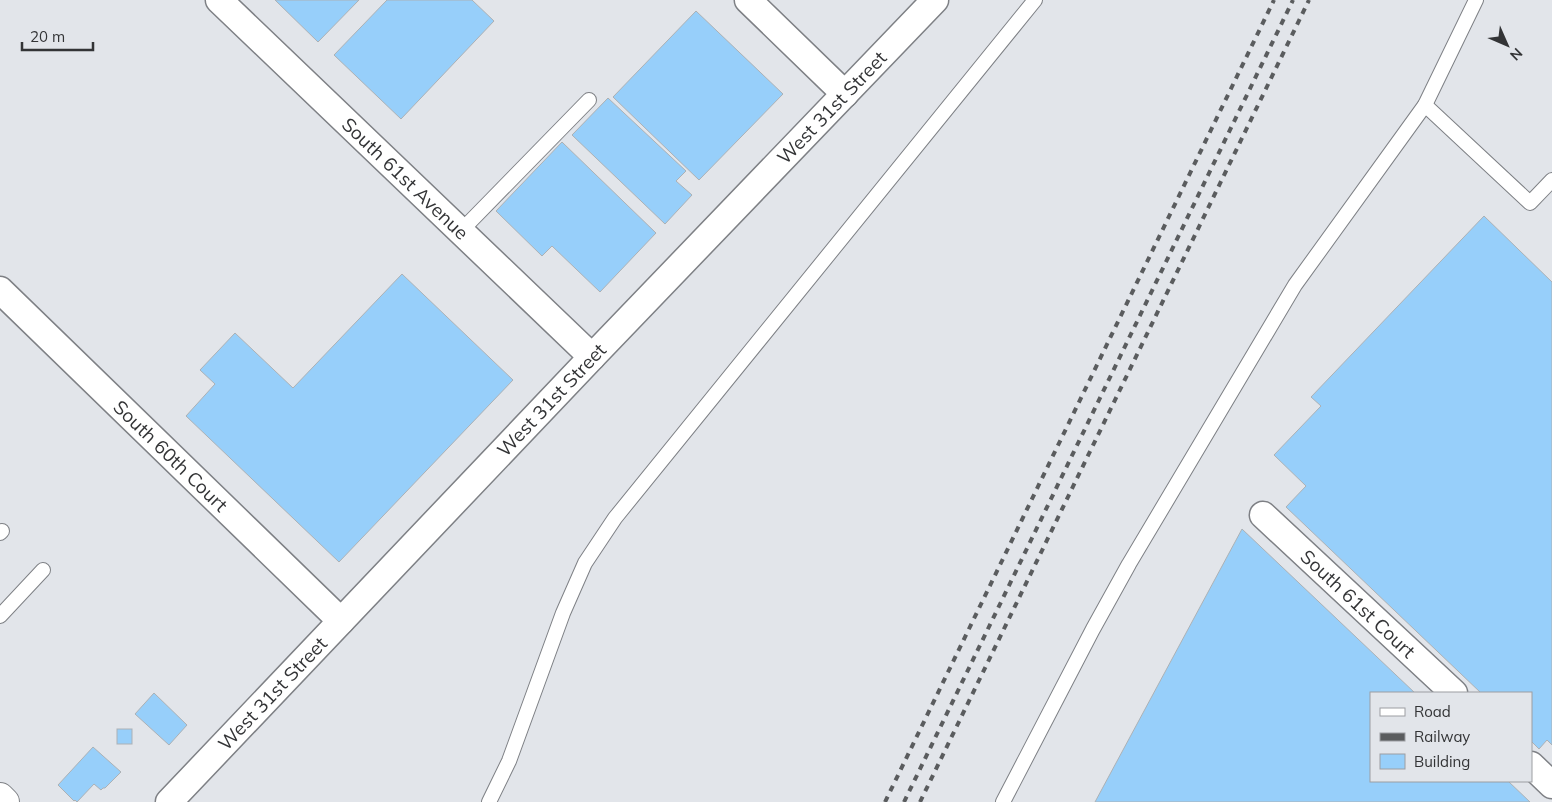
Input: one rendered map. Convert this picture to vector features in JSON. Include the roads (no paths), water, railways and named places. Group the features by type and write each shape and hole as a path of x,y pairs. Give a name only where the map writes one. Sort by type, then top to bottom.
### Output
{"street":[{"name":"South 61st Avenue","path":"219,0 592,357"},
{"path":"748,0 845,94"},
{"name":"West 31st Street","path":"169,802 935,0"},
{"name":"South 60th Court","path":"0,290 341,621"},
{"name":"South 61st Court","path":"1263,515 1453,692"},
{"path":"1532,766 1552,785"},
{"path":"0,797 5,802"}],"lane":[{"path":"489,802 509,761 563,613 585,563 615,518 1035,0"},
{"path":"1008,800 1093,629 1129,564 1296,285 1426,105 1476,0"},
{"path":"460,232 589,100"},
{"path":"1426,105 1530,203 1552,180"},
{"path":"0,616 43,570"}],"railway":[{"path":"885,802 1274,0"},
{"path":"904,802 1293,0"},
{"path":"920,802 1309,0"}]}
